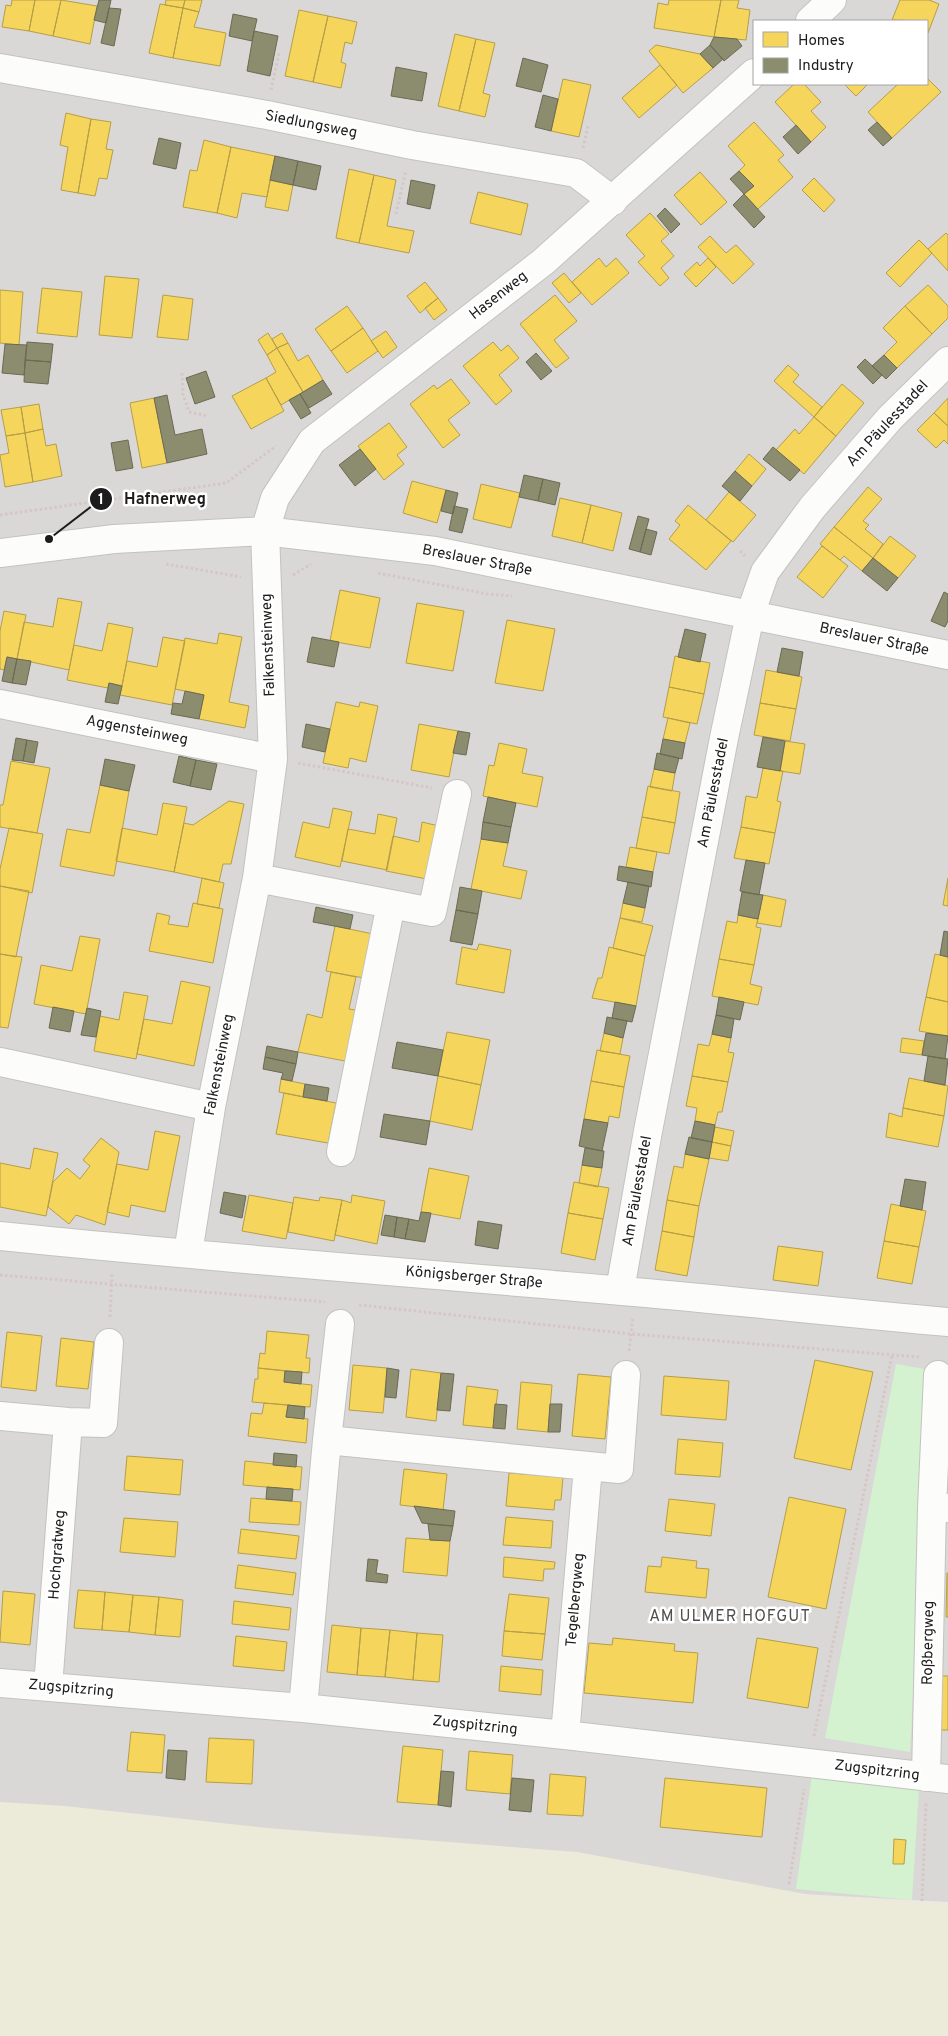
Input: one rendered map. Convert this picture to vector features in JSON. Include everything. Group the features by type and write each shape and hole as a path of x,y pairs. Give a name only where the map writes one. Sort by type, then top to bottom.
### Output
{"street":[{"path":"811,20 832,0"},
{"name":"Siedlungsweg","path":"0,68 267,115 412,145 576,173 613,201"},
{"name":"Hasenweg","path":"265,531 275,498 312,441 536,268 753,75"},
{"name":"Am Päulesstadel","path":"627,1291 724,738 750,615 765,572 812,508 890,418 948,361"},
{"name":"Breslauer Straße","path":"0,553 114,539 265,531 435,552 948,655"},
{"name":"Falkensteinweg","path":"188,1253 211,1107 257,878 273,759 265,531"},
{"name":"Aggensteinweg","path":"0,704 273,759"},
{"path":"257,878 432,912 457,794"},
{"path":"341,1152 391,904"},
{"path":"0,1062 211,1107"},
{"name":"Königsberger Straße","path":"0,1236 271,1262 947,1315"},
{"path":"303,1708 327,1440 341,1310"},
{"path":"0,1416 103,1424 109,1343"},
{"name":"Roßbergweg","path":"934,1367 940,1508 937,1778"},
{"path":"327,1440 619,1469 626,1375"},
{"name":"Hochgratweg","path":"48,1687 68,1422"},
{"name":"Tegelbergweg","path":"565,1734 588,1466"},
{"name":"Zugspitzring","path":"0,1683 303,1708 565,1734 937,1778"}],"path":[{"path":"267,115 280,52"},
{"path":"396,214 412,145"},
{"path":"182,373 183,394 189,412 208,416"},
{"path":"0,515 226,483 277,446"},
{"path":"162,564 267,582 283,581 316,561"},
{"path":"375,573 488,594 517,596"},
{"path":"273,759 356,773 457,794"},
{"path":"109,1343 114,1248"},
{"path":"0,1275 111,1283 341,1310 892,1355 934,1367"},
{"path":"626,1375 631,1334 627,1291"},
{"path":"789,1884 808,1763 892,1355"},
{"path":"922,1901 937,1778"}],"shaded area":[{"path":"0,0 948,0 948,1902 0,1850"},
{"path":"0,1802 65,1806 267,1828 577,1852 811,1895 948,1904 948,2036 0,2036"}],"green space":[{"path":"896,1364 930,1370 910,1752 825,1738"},
{"path":"812,1775 919,1788 912,1900 796,1889"}],"building: Homes":[{"path":"12,0 35,0 29,31 2,27 6,5 11,6"},
{"path":"35,0 61,0 53,36 29,31"},
{"path":"61,0 97,6 90,44 53,36"},
{"path":"166,0 185,0 183,8 165,5"},
{"path":"185,0 202,0 199,12 183,8"},
{"path":"669,0 721,0 714,37 654,28 658,3 668,5"},
{"path":"721,0 739,0 737,8 750,10 746,40 714,37"},
{"path":"900,0 929,0 939,4 928,33 928,20 892,20"},
{"path":"160,4 183,8 173,58 149,53"},
{"path":"183,8 199,12 194,27 226,33 220,66 173,58"},
{"path":"299,10 328,16 313,82 285,76"},
{"path":"328,16 357,22 352,44 345,42 341,62 346,64 341,88 313,82"},
{"path":"455,34 476,39 459,111 438,106"},
{"path":"476,39 495,43 483,93 490,95 485,117 459,111"},
{"path":"656,45 700,54 713,68 683,93 649,51"},
{"path":"660,65 677,85 639,118 622,98"},
{"path":"563,79 591,85 579,137 551,131"},
{"path":"928,79 941,92 892,138 868,112 897,85 928,85"},
{"path":"793,85 805,85 821,102 811,111 826,127 811,142 775,102"},
{"path":"845,85 867,85 856,96"},
{"path":"66,113 91,119 78,193 61,190 68,147 60,145"},
{"path":"91,119 111,122 106,149 113,150 107,179 99,178 95,196 78,193"},
{"path":"754,122 784,155 778,160 793,177 758,209 744,194 754,186 739,171 745,165 728,146"},
{"path":"204,140 231,147 217,213 183,207 190,170 197,171"},
{"path":"231,147 275,156 267,197 242,193 237,218 217,213"},
{"path":"349,169 374,175 359,243 336,238"},
{"path":"700,172 727,202 701,225 674,195"},
{"path":"374,175 396,180 387,226 414,231 409,253 359,243"},
{"path":"814,178 835,200 824,212 802,190"},
{"path":"270,180 293,185 288,211 265,207"},
{"path":"478,192 528,204 521,235 470,223"},
{"path":"650,213 669,234 661,241 674,256 661,268 669,278 660,286 638,262 645,256 626,235"},
{"path":"946,233 948,235 948,271 928,249"},
{"path":"710,236 726,253 736,245 754,264 733,284 698,247"},
{"path":"919,240 932,253 900,287 886,273"},
{"path":"599,258 606,267 616,258 629,273 592,305 572,282"},
{"path":"708,258 716,267 696,287 684,274 697,262 700,266"},
{"path":"564,273 581,293 569,303 552,283"},
{"path":"105,276 139,279 132,338 99,335"},
{"path":"425,282 438,298 420,313 407,296"},
{"path":"928,285 948,306 948,318 932,334 905,306"},
{"path":"42,288 82,292 77,337 37,333"},
{"path":"0,290 23,292 19,345 0,343"},
{"path":"163,295 193,299 188,340 157,337"},
{"path":"555,295 577,321 554,340 569,358 556,368 520,324"},
{"path":"438,298 447,310 434,320 425,308"},
{"path":"347,306 363,328 331,351 315,329"},
{"path":"905,306 932,334 897,368 884,355 897,342 883,328"},
{"path":"363,328 378,351 347,373 331,351"},
{"path":"386,331 397,347 383,358 371,341"},
{"path":"268,333 277,348 267,355 258,340"},
{"path":"282,333 288,343 277,348 272,339"},
{"path":"493,342 501,351 508,345 519,358 499,375 512,391 496,405 463,366"},
{"path":"288,343 298,361 308,355 323,380 303,392 277,348"},
{"path":"277,348 303,392 281,405 266,378 276,372 267,355"},
{"path":"788,365 799,375 793,382 822,407 814,417 774,381"},
{"path":"266,378 284,411 251,429 232,396"},
{"path":"451,379 470,403 448,420 460,435 443,448 410,404 434,385 437,389"},
{"path":"842,384 864,403 836,436 814,417"},
{"path":"154,398 167,463 142,468 130,403"},
{"path":"948,398 948,426 934,413"},
{"path":"39,404 43,429 25,433 21,407"},
{"path":"21,407 25,433 6,436 1,410"},
{"path":"934,413 948,426 948,444 944,440 936,448 917,430"},
{"path":"814,417 836,436 804,474 776,450 795,429 799,434"},
{"path":"389,423 407,447 397,455 404,464 384,480 358,446"},
{"path":"43,429 46,446 56,444 62,476 33,482 25,433"},
{"path":"25,433 33,482 5,487 0,455 9,453 6,436"},
{"path":"749,454 766,469 752,486 735,471"},
{"path":"412,481 446,490 437,523 403,513"},
{"path":"481,484 520,493 511,528 473,519"},
{"path":"868,487 882,499 863,521 869,525 865,529 883,544 873,558 834,527"},
{"path":"729,492 756,515 733,542 706,520"},
{"path":"560,498 591,505 582,543 552,536"},
{"path":"591,505 622,513 613,551 582,543"},
{"path":"688,505 731,541 706,570 669,539 680,525 675,521"},
{"path":"834,527 873,558 862,571 844,556 840,560 820,544"},
{"path":"890,536 916,556 898,578 873,558"},
{"path":"822,546 848,566 823,598 797,577"},
{"path":"340,590 380,598 370,648 330,641"},
{"path":"58,598 82,602 69,670 17,659 24,622 53,627"},
{"path":"417,603 464,611 453,671 406,663"},
{"path":"4,611 26,615 17,659 7,657 4,670 0,669 0,631"},
{"path":"507,620 555,629 543,691 495,683"},
{"path":"108,623 133,628 122,686 109,683 108,688 67,680 74,645 102,651"},
{"path":"219,633 242,637 229,702 249,706 245,728 199,719 204,695 175,689 185,638 217,644"},
{"path":"163,637 185,641 172,705 120,695 127,661 157,667"},
{"path":"675,656 710,663 704,694 669,687"},
{"path":"766,670 802,677 796,709 760,703"},
{"path":"669,687 704,694 697,724 663,717"},
{"path":"336,702 359,707 360,702 378,706 366,762 350,758 348,768 323,763"},
{"path":"760,703 796,709 790,741 754,735"},
{"path":"668,718 690,723 685,743 663,739"},
{"path":"419,724 458,731 449,777 411,770"},
{"path":"785,741 805,744 800,774 780,771"},
{"path":"499,743 527,749 522,773 543,777 537,807 483,796 489,765 494,766"},
{"path":"11,761 50,768 37,833 0,827 0,805 3,805"},
{"path":"763,768 783,771 777,801 781,802 775,833 741,827 746,796 757,798"},
{"path":"654,769 675,773 672,791 650,787"},
{"path":"100,785 129,791 114,876 60,866 67,829 90,833"},
{"path":"648,786 680,792 675,823 642,817"},
{"path":"229,801 244,804 231,864 223,864 219,882 174,872 184,823 193,825"},
{"path":"163,803 187,807 174,872 116,861 122,828 157,835"},
{"path":"333,808 352,812 340,867 295,857 303,822 329,828"},
{"path":"378,814 397,818 387,870 342,861 348,829 375,834"},
{"path":"642,817 675,823 669,854 636,848"},
{"path":"422,822 443,827 432,880 386,871 393,836 419,842"},
{"path":"741,827 775,833 769,864 734,858"},
{"path":"9,828 43,834 32,893 0,886 0,869"},
{"path":"481,839 508,843 503,866 527,871 521,899 471,889"},
{"path":"630,847 657,852 653,872 626,867"},
{"path":"202,878 224,883 219,908 197,904"},
{"path":"948,878 948,906 943,905"},
{"path":"0,886 29,891 16,957 0,954"},
{"path":"763,895 786,900 781,927 757,923"},
{"path":"193,903 223,909 213,963 149,951 157,913 170,916 168,924 188,927"},
{"path":"623,903 645,908 642,922 620,918"},
{"path":"738,915 758,919 756,927 761,928 754,965 719,959 727,921 737,923"},
{"path":"620,918 653,926 645,956 613,948"},
{"path":"335,926 373,934 364,978 326,971"},
{"path":"80,936 100,939 86,1014 34,1004 41,965 72,971"},
{"path":"479,944 511,950 504,993 456,984 462,947 477,950"},
{"path":"609,947 645,956 636,1006 592,998 598,978 602,978"},
{"path":"0,954 22,957 8,1028 0,1027"},
{"path":"935,954 948,957 948,1002 926,997"},
{"path":"719,959 754,965 750,984 762,987 758,1005 712,996"},
{"path":"331,972 356,977 349,1009 362,1011 351,1035 345,1061 298,1052 307,1014 322,1018"},
{"path":"181,981 210,987 194,1066 137,1054 144,1019 172,1024"},
{"path":"124,992 148,996 136,1059 94,1051 100,1016 119,1020"},
{"path":"926,997 948,1002 948,1036 919,1031"},
{"path":"447,1032 490,1040 481,1085 438,1076"},
{"path":"604,1033 623,1038 620,1054 600,1051"},
{"path":"712,1034 731,1038 728,1052 734,1053 728,1082 692,1076 698,1044 709,1046"},
{"path":"902,1038 924,1041 922,1055 900,1052"},
{"path":"597,1050 630,1056 624,1087 591,1081"},
{"path":"438,1076 481,1085 472,1130 430,1121"},
{"path":"692,1076 728,1082 722,1112 718,1112 715,1125 695,1121 697,1108 686,1106"},
{"path":"909,1078 948,1086 944,1116 903,1108"},
{"path":"281,1079 305,1084 303,1097 279,1092"},
{"path":"591,1081 624,1087 619,1118 609,1116 608,1123 584,1119"},
{"path":"284,1093 336,1103 328,1143 276,1134"},
{"path":"903,1108 944,1116 938,1147 886,1137 889,1113 902,1117"},
{"path":"715,1127 734,1131 731,1146 712,1142"},
{"path":"155,1131 180,1136 165,1212 131,1205 129,1217 107,1212 117,1164 148,1170"},
{"path":"101,1138 119,1152 105,1225 76,1215 69,1224 48,1207 53,1182 67,1168 80,1179 90,1166 83,1160"},
{"path":"712,1142 731,1146 728,1161 709,1158"},
{"path":"34,1148 58,1153 46,1216 0,1207 0,1163 30,1169"},
{"path":"685,1154 709,1159 699,1206 667,1200 674,1166 683,1168"},
{"path":"582,1165 602,1168 598,1187 579,1183"},
{"path":"429,1168 469,1176 460,1219 421,1212"},
{"path":"574,1182 609,1188 603,1219 568,1213"},
{"path":"249,1195 293,1203 286,1239 242,1231"},
{"path":"352,1195 385,1201 377,1244 335,1235 342,1200 351,1203"},
{"path":"294,1197 319,1201 320,1197 342,1200 334,1241 288,1232"},
{"path":"667,1200 699,1206 694,1237 662,1231"},
{"path":"891,1204 926,1211 919,1247 884,1241"},
{"path":"568,1213 603,1219 595,1260 561,1253"},
{"path":"662,1231 694,1237 687,1276 655,1270"},
{"path":"884,1241 919,1247 912,1284 877,1278"},
{"path":"778,1246 823,1252 818,1286 773,1280"},
{"path":"267,1331 309,1335 306,1358 310,1358 309,1373 258,1368 260,1353 265,1354"},
{"path":"7,1332 42,1336 36,1391 1,1387"},
{"path":"61,1338 94,1342 88,1389 56,1386"},
{"path":"815,1360 873,1372 851,1470 794,1458"},
{"path":"353,1365 387,1368 383,1413 349,1410"},
{"path":"258,1368 285,1371 284,1382 312,1385 310,1407 252,1402 255,1379 258,1379"},
{"path":"411,1369 441,1373 436,1421 406,1417"},
{"path":"578,1374 611,1377 605,1439 572,1436"},
{"path":"664,1376 729,1381 726,1420 661,1415"},
{"path":"521,1382 552,1385 548,1432 517,1429"},
{"path":"467,1386 498,1390 493,1428 463,1425"},
{"path":"264,1403 288,1405 286,1417 308,1419 306,1443 248,1436 251,1413 262,1414"},
{"path":"678,1439 723,1443 720,1477 675,1474"},
{"path":"127,1456 183,1460 180,1495 124,1490"},
{"path":"245,1461 302,1467 300,1490 243,1485"},
{"path":"404,1469 447,1474 443,1510 400,1505"},
{"path":"509,1473 563,1477 561,1500 555,1500 554,1510 506,1506"},
{"path":"789,1497 846,1509 826,1609 768,1597"},
{"path":"251,1498 301,1502 299,1525 249,1522"},
{"path":"669,1499 715,1504 711,1536 665,1531"},
{"path":"506,1517 553,1521 551,1548 503,1545"},
{"path":"124,1518 178,1522 175,1557 120,1552"},
{"path":"241,1529 299,1536 296,1559 238,1553"},
{"path":"406,1538 450,1541 447,1576 403,1572"},
{"path":"504,1557 555,1562 554,1569 544,1569 543,1581 503,1577"},
{"path":"662,1557 697,1561 696,1568 709,1569 706,1598 645,1592 648,1566 661,1567"},
{"path":"238,1565 296,1573 293,1595 235,1588"},
{"path":"947,1573 948,1617 946,1617"},
{"path":"78,1590 105,1592 102,1630 74,1628"},
{"path":"3,1591 35,1594 30,1645 0,1642"},
{"path":"105,1592 133,1595 129,1632 102,1630"},
{"path":"509,1594 549,1598 545,1634 504,1631"},
{"path":"133,1595 159,1597 155,1635 129,1632"},
{"path":"159,1597 183,1600 180,1637 155,1635"},
{"path":"234,1601 291,1608 289,1630 232,1624"},
{"path":"332,1625 361,1628 357,1675 327,1672"},
{"path":"361,1628 390,1630 385,1677 357,1675"},
{"path":"390,1630 417,1633 413,1680 385,1677"},
{"path":"504,1631 545,1634 542,1660 502,1656"},
{"path":"417,1633 443,1635 439,1682 413,1680"},
{"path":"236,1636 287,1642 284,1671 233,1666"},
{"path":"613,1638 675,1644 674,1651 698,1653 693,1703 584,1693 589,1643 612,1645"},
{"path":"757,1638 818,1648 808,1708 747,1698"},
{"path":"501,1666 543,1670 541,1695 499,1691"},
{"path":"941,1676 948,1676 948,1730 938,1730"},
{"path":"131,1732 165,1735 162,1773 127,1771"},
{"path":"209,1738 254,1740 252,1784 206,1782"},
{"path":"403,1746 443,1750 438,1805 397,1802"},
{"path":"469,1751 513,1755 510,1794 466,1790"},
{"path":"550,1774 586,1777 583,1816 547,1814"},
{"path":"665,1778 767,1788 762,1837 660,1827"},
{"path":"894,1839 906,1840 904,1864 893,1864"}],"building: Industry":[{"path":"99,0 111,0 106,23 94,20"},
{"path":"109,8 121,9 114,46 101,43"},
{"path":"233,14 257,19 252,41 229,36"},
{"path":"254,31 278,36 270,76 247,71"},
{"path":"714,37 737,39 742,46 724,61 710,45"},
{"path":"710,45 723,59 713,68 700,54"},
{"path":"523,58 548,65 541,92 516,86"},
{"path":"396,67 427,73 422,101 391,96"},
{"path":"543,95 558,99 551,131 535,127"},
{"path":"877,122 892,138 883,146 868,130"},
{"path":"796,125 811,142 798,154 783,137"},
{"path":"159,138 181,143 176,169 153,164"},
{"path":"275,156 298,161 293,185 270,180"},
{"path":"298,161 321,166 316,190 293,185"},
{"path":"739,171 754,186 744,194 730,179"},
{"path":"411,180 435,185 430,209 407,204"},
{"path":"744,194 765,217 754,228 733,205"},
{"path":"665,208 680,224 671,233 657,216"},
{"path":"27,342 53,344 51,362 25,360"},
{"path":"5,344 27,345 24,375 2,373"},
{"path":"536,353 552,371 541,380 526,362"},
{"path":"884,355 897,368 886,379 872,366"},
{"path":"865,359 882,375 873,384 857,367"},
{"path":"25,360 51,362 48,384 24,382"},
{"path":"206,371 215,397 195,404 186,378"},
{"path":"323,380 332,394 309,408 300,394"},
{"path":"300,394 311,413 301,419 289,400"},
{"path":"167,395 175,435 202,429 207,454 167,463 154,398"},
{"path":"128,440 133,468 116,471 111,443"},
{"path":"773,447 800,470 790,481 763,459"},
{"path":"360,449 376,469 355,486 339,465"},
{"path":"735,471 752,486 740,501 722,486"},
{"path":"524,475 543,479 538,501 519,497"},
{"path":"543,479 560,483 555,505 538,501"},
{"path":"446,490 458,493 453,514 441,511"},
{"path":"454,506 468,509 462,533 449,530"},
{"path":"638,516 649,519 640,552 629,549"},
{"path":"646,529 657,532 651,555 640,552"},
{"path":"873,558 898,578 887,591 862,571"},
{"path":"944,592 948,594 948,621 945,627 931,621"},
{"path":"685,629 706,634 700,662 678,657"},
{"path":"312,637 339,642 334,667 307,662"},
{"path":"782,648 803,652 799,676 777,672"},
{"path":"7,657 17,659 12,683 2,681"},
{"path":"17,659 31,661 26,685 12,683"},
{"path":"109,683 122,686 118,704 105,702"},
{"path":"185,691 204,695 199,719 171,714 173,703 182,704"},
{"path":"306,724 330,729 325,752 302,747"},
{"path":"458,731 470,733 466,755 453,753"},
{"path":"763,737 785,741 780,771 757,767"},
{"path":"16,738 27,740 23,761 12,760"},
{"path":"663,739 685,743 682,759 660,754"},
{"path":"27,740 38,742 34,763 23,761"},
{"path":"657,753 679,758 675,773 654,769"},
{"path":"179,756 196,760 190,786 173,782"},
{"path":"105,759 135,765 129,791 100,785"},
{"path":"196,760 217,764 211,790 190,786"},
{"path":"488,797 516,803 511,827 483,822"},
{"path":"483,822 511,827 508,843 481,839"},
{"path":"746,860 765,863 759,895 740,891"},
{"path":"619,866 653,872 651,887 617,880"},
{"path":"628,882 649,886 645,908 623,903"},
{"path":"460,887 482,891 478,914 456,910"},
{"path":"742,892 763,895 758,919 738,915"},
{"path":"316,907 353,915 350,929 313,922"},
{"path":"456,910 478,914 472,945 450,941"},
{"path":"944,931 948,932 948,957 940,955"},
{"path":"719,997 744,1002 740,1020 716,1015"},
{"path":"615,1002 636,1006 632,1022 612,1018"},
{"path":"53,1007 74,1011 70,1032 49,1028"},
{"path":"87,1008 101,1011 96,1037 81,1035"},
{"path":"716,1015 734,1019 731,1038 712,1034"},
{"path":"607,1017 627,1021 623,1038 604,1033"},
{"path":"926,1033 948,1036 945,1059 922,1055"},
{"path":"397,1042 443,1050 438,1076 392,1068"},
{"path":"267,1046 298,1052 296,1064 265,1057"},
{"path":"928,1056 948,1059 945,1085 924,1081"},
{"path":"265,1057 296,1064 292,1081 281,1079 283,1073 263,1069"},
{"path":"305,1084 329,1088 327,1101 303,1097"},
{"path":"384,1114 430,1121 426,1145 380,1137"},
{"path":"584,1119 608,1123 602,1151 579,1146"},
{"path":"695,1121 715,1125 712,1142 691,1138"},
{"path":"689,1137 712,1142 709,1159 685,1154"},
{"path":"585,1148 604,1151 602,1168 582,1165"},
{"path":"905,1179 926,1182 922,1210 900,1206"},
{"path":"224,1192 246,1196 242,1218 220,1213"},
{"path":"421,1212 431,1213 425,1242 405,1239 409,1219 419,1221"},
{"path":"385,1215 397,1217 394,1237 381,1235"},
{"path":"397,1217 409,1219 405,1239 394,1237"},
{"path":"478,1221 502,1225 498,1249 475,1245"},
{"path":"387,1368 399,1370 396,1398 385,1397"},
{"path":"285,1371 302,1372 301,1384 284,1382"},
{"path":"441,1373 454,1374 450,1411 437,1410"},
{"path":"495,1404 507,1405 505,1429 493,1428"},
{"path":"550,1404 562,1404 560,1432 548,1432"},
{"path":"288,1405 305,1407 304,1419 286,1417"},
{"path":"274,1453 297,1455 296,1467 273,1465"},
{"path":"267,1487 293,1489 292,1501 266,1499"},
{"path":"414,1506 455,1511 453,1526 422,1523"},
{"path":"428,1524 453,1526 450,1541 430,1540"},
{"path":"368,1559 378,1560 376,1573 388,1575 387,1583 366,1581"},
{"path":"168,1750 187,1751 185,1780 166,1778"},
{"path":"441,1771 454,1772 451,1807 438,1805"},
{"path":"512,1778 534,1780 531,1812 509,1810"}],"place":[{"name":"Hafnerweg","path":"49,539"}],"district":[{"name":"AM ULMER HOFGUT","path":"730,1617"}]}
